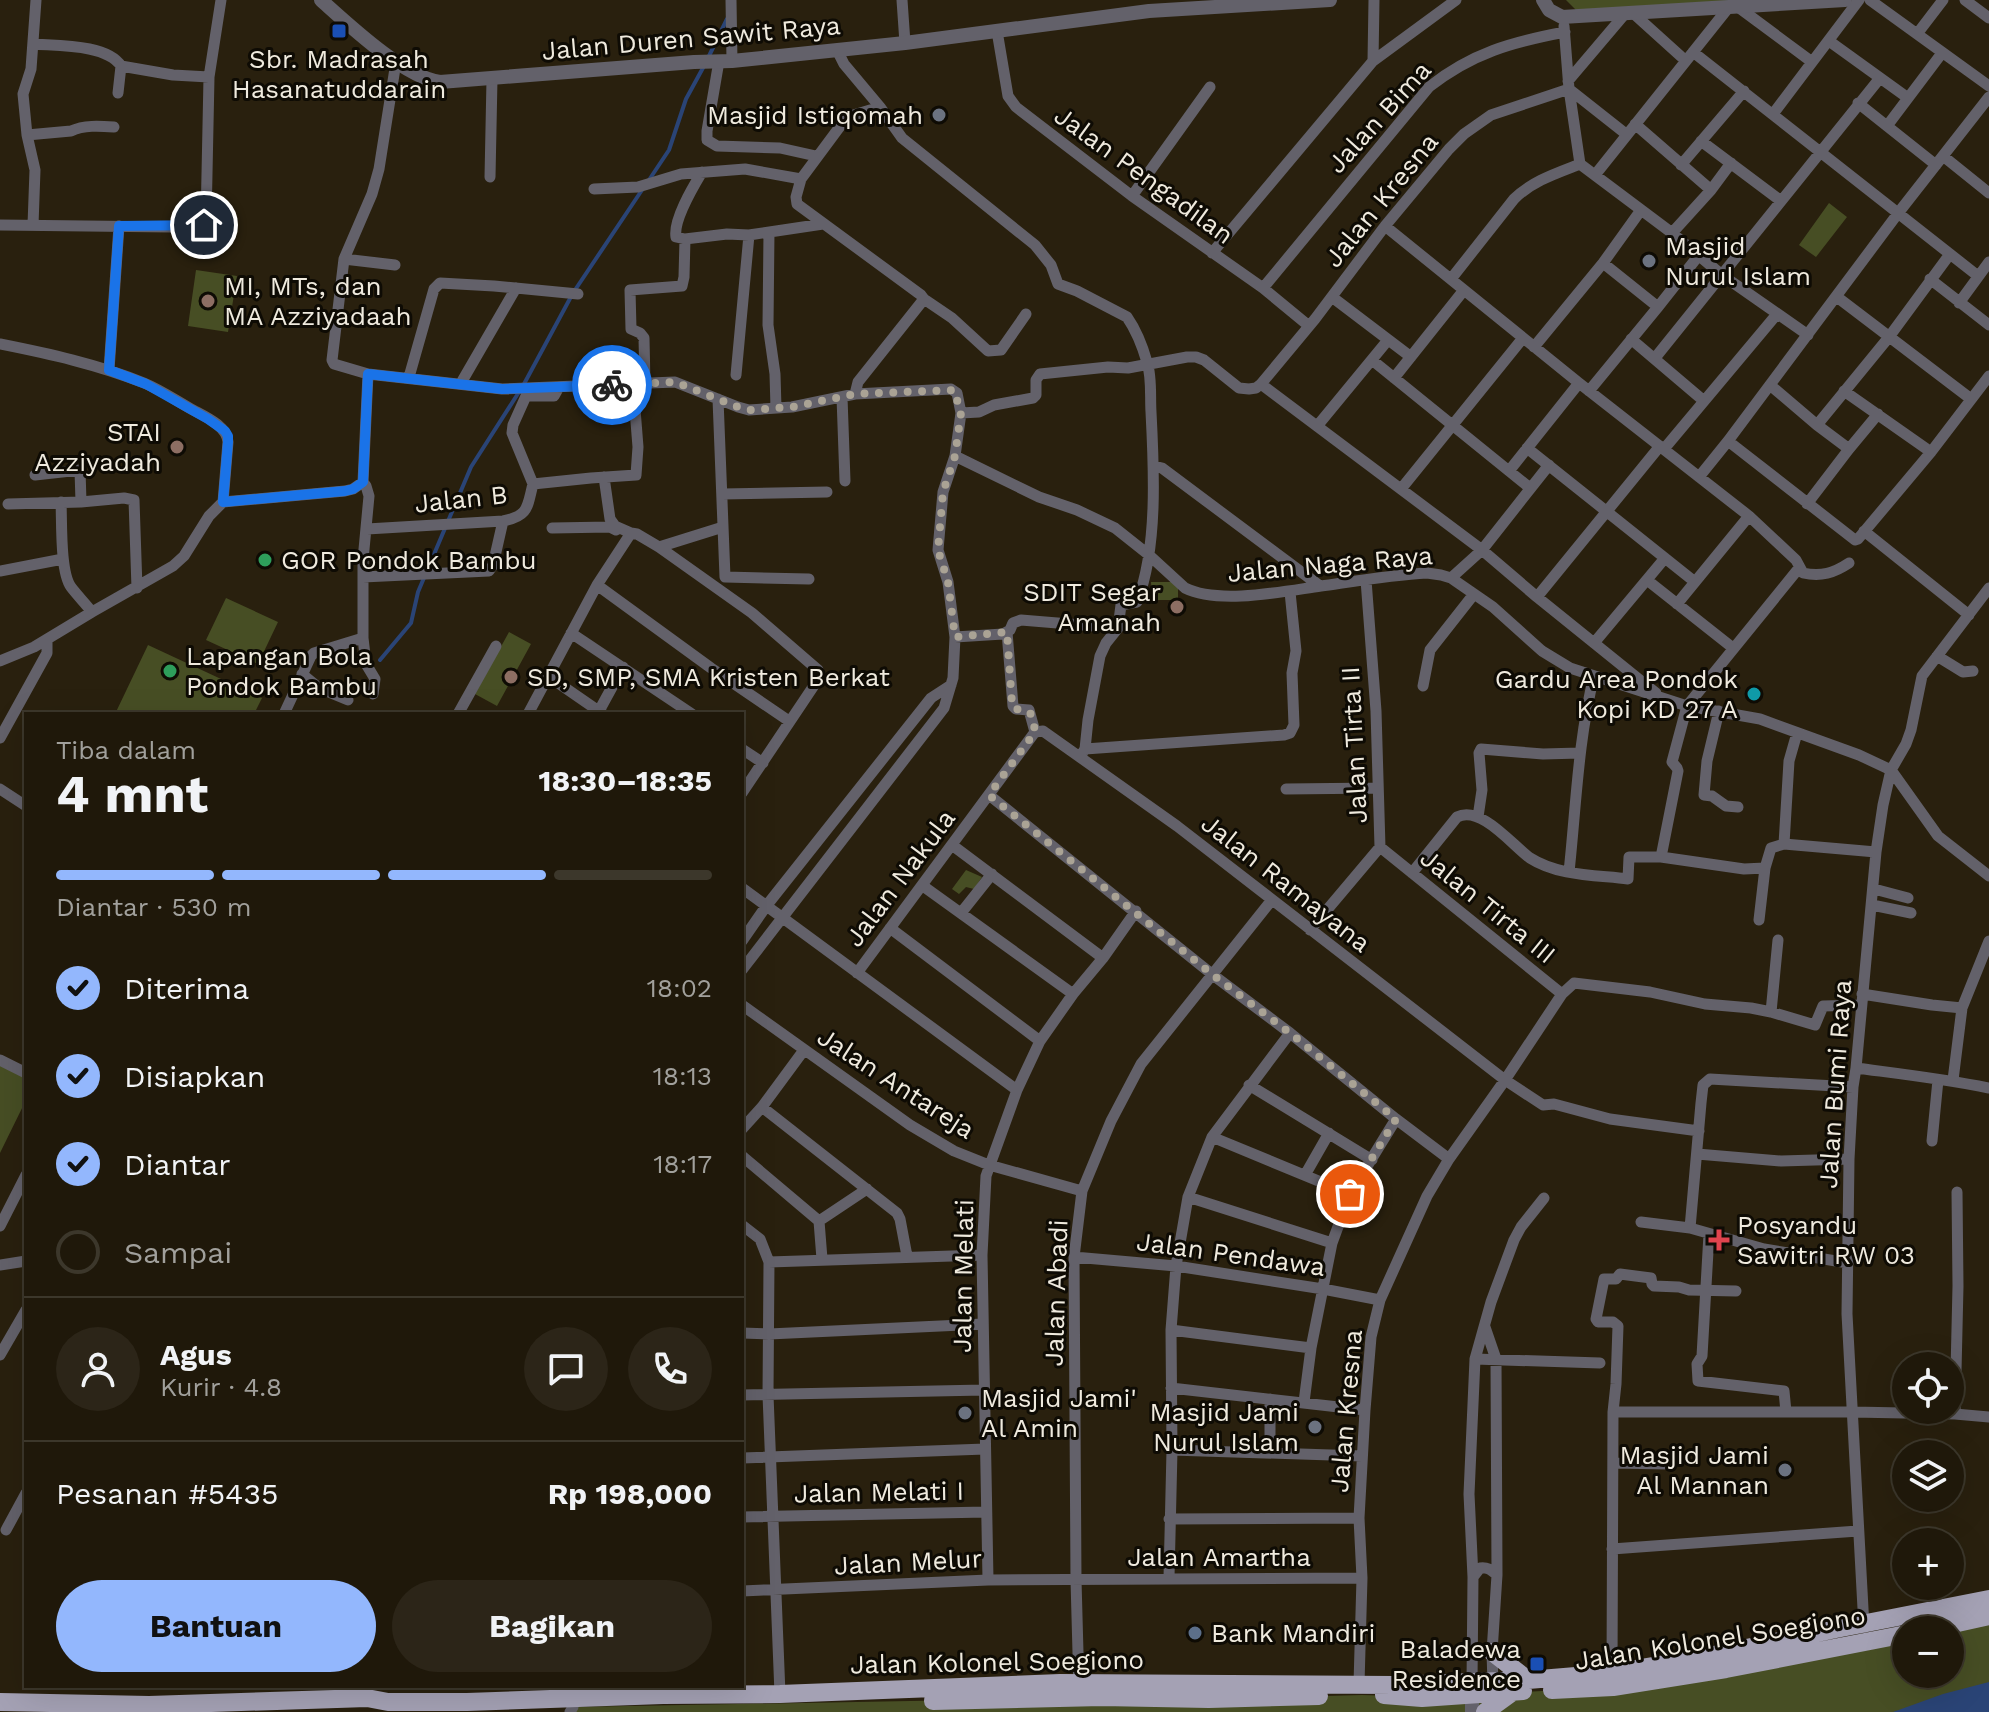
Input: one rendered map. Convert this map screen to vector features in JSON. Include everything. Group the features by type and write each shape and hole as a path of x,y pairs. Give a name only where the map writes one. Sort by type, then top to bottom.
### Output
{"main road":[{"name":"Jalan Kolonel Soegiono","path":"0,1702 149,1705 367,1698 388,1702 467,1694 1080,1691 1209,1699 1481,1696 1613,1687 1726,1669 1989,1599"},
{"path":"1964,1622 1989,1616"},
{"name":"Jalan Kolonel Soegiono","path":"486,1712 1359,1684 1481,1696 1528,1680 1612,1673 1866,1633 1892,1634"},
{"path":"1492,1652 1528,1680"},
{"path":"1422,1698 1452,1712"}],"street":[{"path":"33,225 35,170 27,135 23,94 31,69 36,0"},
{"path":"0,225 204,225 209,77 221,0"},
{"name":"Jalan Duren Sawit Raya","path":"321,0 405,67 424,78 440,82 721,61 905,43 1149,5 1330,0"},
{"path":"902,0 905,43"},
{"path":"1373,61 1374,0"},
{"path":"1212,253 1373,61 1456,0"},
{"path":"1543,0 1563,25 1580,164 1722,275 1808,335"},
{"path":"1563,25 1629,14 1845,0"},
{"path":"1773,114 1859,0"},
{"path":"1870,0 1989,86"},
{"path":"1917,34 1943,0"},
{"path":"1965,0 1989,18"},
{"path":"731,2 707,140 717,146 780,148 816,156"},
{"path":"1595,175 1689,56 1733,7"},
{"path":"1733,7 1812,62"},
{"path":"1629,14 1744,91 1978,276"},
{"path":"1569,85 1629,14"},
{"name":"Jalan Bima","path":"1263,288 1429,87 1482,53 1563,25"},
{"name":"Jalan Pengadilan","path":"997,31 1008,96 1016,107 1132,196 1263,288 1309,326"},
{"path":"1829,41 1908,98"},
{"path":"33,44 99,51 116,58 121,66 118,93"},
{"path":"837,50 844,64 880,107 893,128 913,148 1035,245 1051,265 1058,284 1091,297 1127,317 1148,365 1154,466 1149,555 1137,602 1121,605 1118,628 1100,656 1082,753 1290,733 1294,725 1292,673 1296,651 1290,592"},
{"path":"1887,126 1942,53"},
{"path":"121,66 173,75 209,77"},
{"path":"405,67 372,194 344,259 332,360 336,365 373,374 502,389 675,382 749,410 855,394 951,389 957,393 961,413 955,456 943,492 938,550 948,582 955,637 952,685 944,708 744,967"},
{"path":"1655,358 1880,78"},
{"path":"490,177 492,79"},
{"path":"1569,85 1626,134"},
{"name":"Jalan Kresna","path":"1261,384 1449,149 1491,115 1569,85"},
{"path":"1132,196 1210,87"},
{"path":"1681,165 1744,91"},
{"path":"1858,103 1887,126 1989,193"},
{"path":"1699,477 1899,212 1987,103"},
{"path":"880,107 847,117 801,179 797,204 952,318 988,351 1001,350 1026,314"},
{"path":"1635,124 1711,190"},
{"path":"27,135 94,126 114,127"},
{"path":"1701,141 1781,201"},
{"path":"1672,233 1731,163"},
{"path":"1451,279 1523,190 1580,164"},
{"path":"594,189 638,187 681,174 745,169 801,179"},
{"path":"702,172 690,192 675,230 676,237 749,235 823,224"},
{"path":"1534,347 1603,263 1641,210"},
{"path":"109,370 119,226"},
{"path":"1385,226 1749,516 1796,560 1803,573 1829,574 1849,563"},
{"path":"769,232 768,325 776,408"},
{"path":"736,375 749,235"},
{"path":"639,384 644,338 631,329 630,290 682,286 685,239"},
{"path":"1817,425 1889,337 1950,254"},
{"path":"1589,391 1699,255"},
{"path":"344,259 395,265"},
{"path":"1959,303 1989,262"},
{"path":"1603,263 1658,307"},
{"path":"1930,279 1989,325"},
{"path":"409,377 434,289 440,283 578,294"},
{"path":"461,383 516,288"},
{"path":"1394,378 1464,290"},
{"path":"1332,297 1411,357"},
{"path":"1837,297 1971,399"},
{"path":"855,394 858,382 924,299"},
{"path":"1537,597 1777,314"},
{"path":"1401,489 1523,338"},
{"path":"1631,339 1704,401"},
{"path":"1318,425 1388,340"},
{"path":"0,344 71,358 146,384 225,431 228,442 223,502"},
{"path":"961,413 979,412 994,405 1033,398 1040,374 1148,365 1187,357 1204,360 1239,388 1256,388 1261,384 1318,425 1482,550 1662,699"},
{"path":"1372,360 1530,488"},
{"path":"373,374 363,482 369,496 363,560 363,638 366,664 376,683 373,694"},
{"path":"1728,441 1852,540 1861,535 1931,452 1989,376"},
{"path":"1509,471 1579,383"},
{"name":"Jalan B","path":"367,529 503,521 520,517 525,512 533,484 634,476 637,474 639,384"},
{"path":"1770,385 1849,449"},
{"path":"533,484 512,429 526,396 554,396 559,387"},
{"path":"1844,391 1931,452"},
{"path":"842,397 845,481"},
{"path":"718,399 725,577 809,579"},
{"path":"1807,504 1878,414"},
{"path":"1527,448 1695,582"},
{"name":"Jalan Naga Raya","path":"955,456 1039,497 1115,528 1192,591 1223,596 1290,592 1427,573 1441,575 1474,594 1510,620 1542,651 1570,668 1687,706 1760,719 1891,770"},
{"path":"1451,578 1482,550 1549,465"},
{"path":"1154,466 1162,468 1320,586"},
{"path":"35,475 80,470 81,502"},
{"path":"604,477 610,521 628,535"},
{"path":"0,661 47,640 173,566 184,556 209,516 223,502 345,491 363,482"},
{"path":"722,494 827,492"},
{"path":"8,504 134,500 137,588"},
{"path":"61,502 67,580 92,612"},
{"path":"1677,604 1749,516"},
{"path":"363,577 489,571 503,521"},
{"path":"552,528 610,527 628,535 637,534 752,613 816,667 819,678 744,790"},
{"path":"659,547 723,527"},
{"path":"529,712 597,585 628,535"},
{"path":"1861,535 1969,615"},
{"path":"1594,643 1665,558"},
{"path":"0,571 63,559"},
{"path":"1661,857 1678,771 1672,762 1687,706 1799,568"},
{"name":"Jalan Tirta II","path":"1310,930 1380,847 1376,711 1366,580"},
{"path":"1647,580 1733,648"},
{"path":"597,585 789,721"},
{"name":"Jalan Bumi Raya","path":"1866,1633 1847,1314 1853,1087 1876,852 1891,770 1911,730 1922,676 1989,588"},
{"path":"1423,686 1430,650 1474,594"},
{"path":"1035,732 1030,712 1014,709 1012,704 1007,632 1013,623 1021,620 1118,628"},
{"path":"955,637 1007,632"},
{"path":"571,633 689,712"},
{"path":"285,712 307,661 314,653 363,638"},
{"path":"0,738 47,653 47,640"},
{"path":"459,712 496,646"},
{"path":"1937,656 1963,672 1973,671"},
{"path":"548,676 601,712 623,667"},
{"path":"302,674 319,688 348,700"},
{"path":"1569,872 1585,712 1594,676"},
{"path":"744,938 931,698 952,685"},
{"path":"1719,711 1707,761 1704,795 1712,796 1726,806 1738,807"},
{"name":"Jalan Ramayana","path":"1035,732 1043,731 1082,753 1505,1080 1543,1105 1554,1104 1610,1119 1699,1131"},
{"name":"Jalan Nakula","path":"857,973 1035,732"},
{"path":"1784,844 1789,761 1797,733"},
{"path":"1478,817 1482,790 1481,749 1543,754 1580,753"},
{"path":"744,750 763,763"},
{"path":"1891,770 1938,836 1989,876"},
{"path":"1286,789 1378,788"},
{"path":"0,789 24,805"},
{"path":"989,795 1449,1159"},
{"path":"1412,873 1457,817 1464,814 1478,817 1539,863 1569,872 1628,879 1629,857 1661,857 1744,869 1765,868"},
{"path":"1759,920 1765,868 1771,848 1795,843 1876,852"},
{"path":"952,845 1103,958"},
{"name":"Jalan Tirta III","path":"1380,847 1562,994 1505,1080"},
{"path":"961,913 992,874"},
{"path":"923,886 1073,994"},
{"path":"744,889 1017,1090"},
{"path":"1874,889 1908,898"},
{"name":"Jalan Abadi","path":"1080,1691 1076,1580 1074,1257 1082,1191 1116,1111 1141,1064 1271,901"},
{"path":"1872,905 1911,913"},
{"name":"Jalan Melati","path":"988,1580 982,1255 986,1176 1017,1090 1040,1041 1136,911"},
{"path":"890,928 1040,1041"},
{"path":"1771,1012 1778,940"},
{"path":"1953,1080 1962,1008 1989,941"},
{"path":"1562,994 1574,983 1650,992 1705,1004 1771,1012 1815,1025 1823,1006 1862,1000 1962,1008"},
{"name":"Jalan Antareja","path":"744,1006 910,1125 954,1151 989,1165 1082,1191"},
{"path":"1169,1578 1171,1330 1176,1266 1188,1197 1212,1137 1290,1033"},
{"path":"744,1127 804,1050"},
{"path":"0,1060 24,1072"},
{"path":"1856,1068 1953,1080 1989,1088"},
{"path":"1690,1228 1703,1085 1710,1079 1853,1087"},
{"name":"Jalan Kresna","path":"1359,1684 1362,1578 1359,1518 1371,1337 1380,1300 1427,1196 1505,1080"},
{"path":"1932,1141 1938,1080"},
{"path":"1249,1085 1372,1160"},
{"path":"762,1107 897,1213 907,1256"},
{"path":"1304,1402 1311,1348 1332,1243 1350,1194 1396,1119"},
{"path":"1305,1175 1329,1133"},
{"path":"1212,1137 1350,1194"},
{"path":"1697,1154 1781,1161 1849,1159"},
{"path":"744,1158 819,1221 822,1259"},
{"path":"0,1226 24,1179"},
{"path":"819,1221 867,1189"},
{"path":"1956,1352 1957,1192"},
{"path":"1188,1197 1332,1243"},
{"path":"1481,1696 1469,1494 1475,1359 1514,1240 1544,1198"},
{"path":"1641,1222 1690,1228 1764,1249 1848,1263"},
{"path":"744,1227 760,1239 769,1262 768,1395 780,1694"},
{"path":"1709,1234 1698,1381 1784,1391 1786,1412"},
{"path":"769,1262 982,1255"},
{"name":"Jalan Pendawa","path":"1074,1257 1176,1266 1380,1300"},
{"path":"0,1265 24,1261"},
{"path":"1612,1673 1613,1412 1618,1326 1613,1322 1596,1320 1605,1278 1615,1280 1620,1274 1651,1278 1654,1286 1736,1291"},
{"path":"0,1355 24,1313"},
{"path":"744,1333 983,1324"},
{"path":"1481,1696 1492,1652 1497,1575 1496,1359 1485,1327"},
{"path":"1171,1330 1311,1348"},
{"path":"1475,1359 1600,1363"},
{"path":"1171,1388 1365,1410"},
{"path":"744,1395 984,1390"},
{"path":"1270,1399 1270,1453"},
{"path":"1613,1412 1892,1413"},
{"path":"1964,1415 1989,1417"},
{"path":"744,1458 985,1449"},
{"path":"1172,1450 1362,1456"},
{"path":"1613,1463 1669,1464"},
{"path":"6,1530 24,1497"},
{"name":"Jalan Melati I","path":"744,1517 986,1512"},
{"path":"1169,1519 1359,1518"},
{"path":"1612,1549 1858,1531"},
{"path":"1473,1577 1484,1567 1497,1575"},
{"name":"Jalan Amartha","path":"1076,1580 1362,1578"},
{"name":"Jalan Melur","path":"744,1591 988,1580 1076,1580"}],"green space":[{"path":"1566,0 1740,0 1576,10"},
{"path":"1829,203 1847,217 1816,257 1799,245"},
{"path":"196,270 237,276 228,332 188,326"},
{"path":"1151,582 1178,582 1178,600 1152,600"},
{"path":"226,598 278,622 258,664 206,640"},
{"path":"509,632 531,644 497,706 475,694"},
{"name":"Lapangan Bola Pondok Bambu","path":"148,645 262,698 255,712 116,712"},
{"path":"966,870 982,877 974,889 966,887 959,894 952,889"},
{"path":"0,1061 24,1072 24,1104 0,1153"},
{"path":"1989,1616 1989,1712 570,1712 573,1707 1080,1698 1430,1697 1614,1687 1892,1637 1892,1688 1964,1688 1964,1625"}],"water":[{"path":"1989,1682 1989,1712 1893,1712 1943,1694"}],"waterway":[{"path":"708,58 727,19"},
{"path":"649,180 669,150 686,99 704,66"},
{"path":"524,384 573,293 642,190"},
{"path":"380,660 411,623 418,592 471,467 519,392"}],"way so far":[{"path":"612,385 675,382 749,410 792,407 855,394 951,389 957,393 961,413 955,456 943,492 938,550 948,582 955,637 1007,632 1012,704 1014,709 1030,712 1035,732 989,795 1396,1119 1350,1194"}],"place":[{"name":"Sbr. Madrasah Hasanatuddarain","path":"339,31"},
{"name":"Masjid Istiqomah","path":"939,115"},
{"name":"Masjid Nurul Islam","path":"1649,261"},
{"name":"MI, MTs, dan MA Azziyadaah","path":"208,301"},
{"name":"STAI Azziyadah","path":"177,447"},
{"name":"GOR Pondok Bambu","path":"265,560"},
{"name":"SDIT Segar Amanah","path":"1177,607"},
{"name":"Lapangan Bola Pondok Bambu","path":"170,671"},
{"name":"SD, SMP, SMA Kristen Berkat","path":"511,677"},
{"name":"Gardu Area Pondok Kopi KD 27 A","path":"1754,694"},
{"name":"Posyandu Sawitri RW 03","path":"1719,1240"},
{"name":"Masjid Jami' Al Amin","path":"965,1413"},
{"name":"Masjid Jami Nurul Islam","path":"1315,1427"},
{"name":"Masjid Jami Al Mannan","path":"1785,1470"},
{"name":"Bank Mandiri","path":"1195,1633"},
{"name":"Baladewa Residence","path":"1537,1664"}],"route":[{"path":"204,225 119,226 109,370 146,384 225,431 228,442 223,502 345,491 358,487 363,482 368,374 502,389 612,385"}]}
